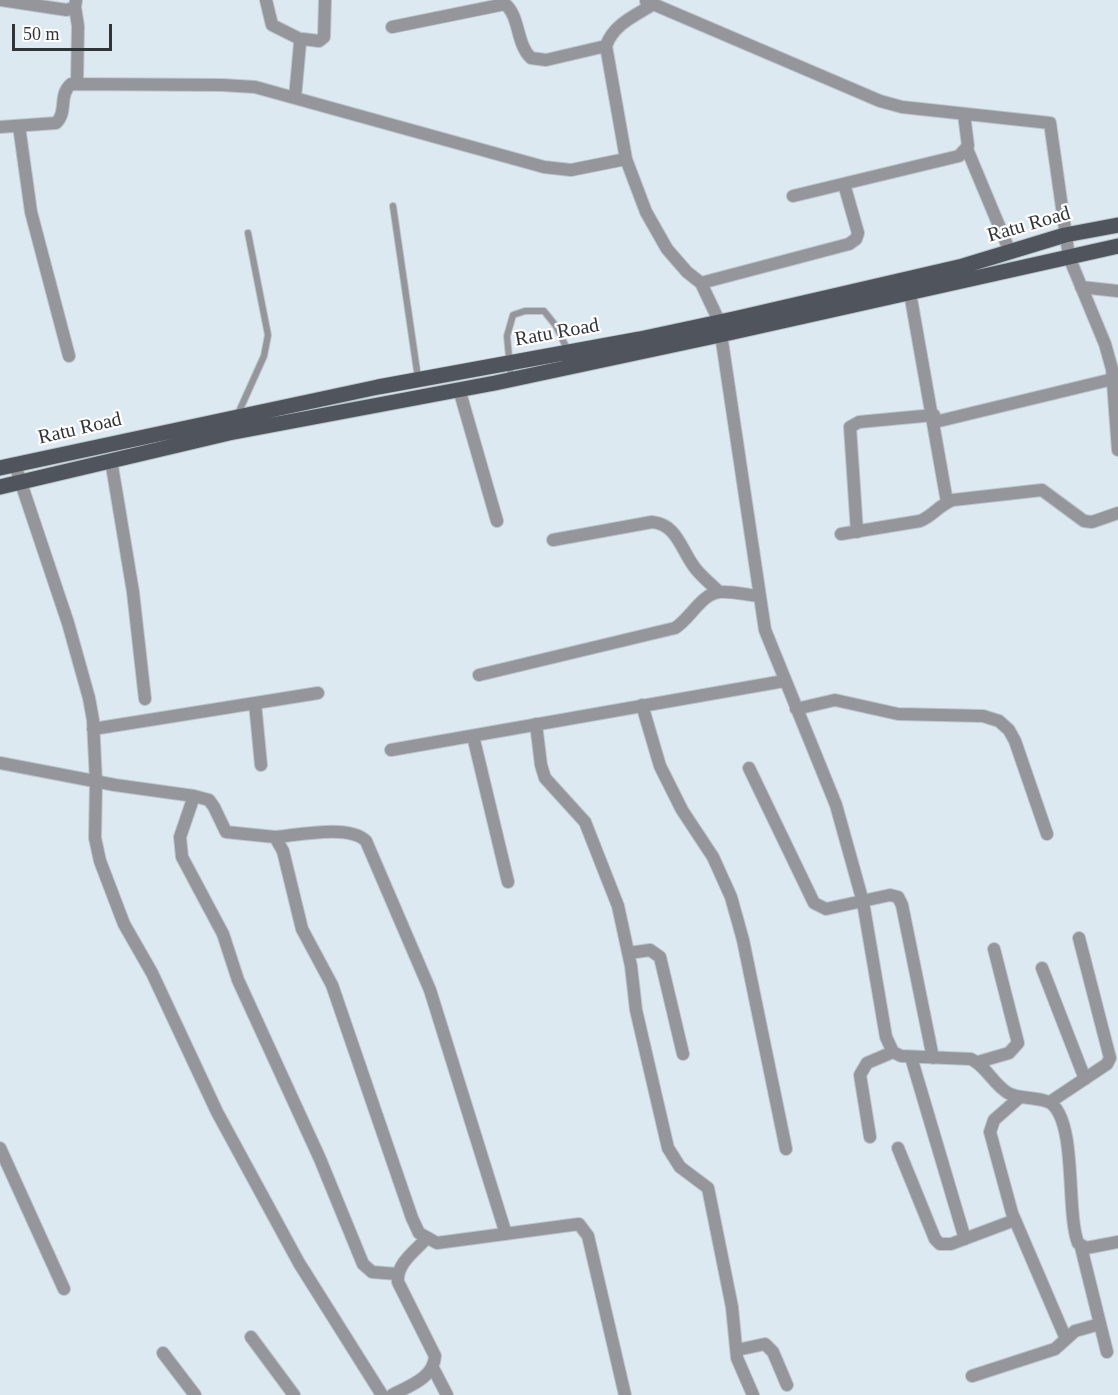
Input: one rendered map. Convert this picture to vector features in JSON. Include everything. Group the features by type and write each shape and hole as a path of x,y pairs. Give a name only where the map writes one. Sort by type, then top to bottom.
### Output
{"main road":[{"name":"Ratu Road","path":"720,328 951,269 1065,235 1118,225"},
{"name":"Ratu Road","path":"8,467 418,380 511,363 570,359 720,328 910,293 1118,246"},
{"name":"Ratu Road","path":"0,486 229,433 511,380 570,359"}],"street":[{"path":"0,0 55,9 75,4 78,26 77,84"},
{"path":"266,0 272,25 302,40 319,41 324,37 325,0"},
{"path":"994,949 1018,1043 1009,1053 978,1062 963,1058 901,1056 893,1052 886,1037 864,902 836,805 795,709 765,630 720,328 701,282 687,272 667,249 654,228 626,159 606,46 612,33 649,2 880,101 902,107 1050,123 1069,257 1105,344 1113,379 1117,409 1118,450"},
{"path":"392,27 505,4 510,9 521,43 531,58 546,60 606,46"},
{"path":"295,98 302,40"},
{"path":"0,128 56,123 62,116 63,93 67,87 77,84 222,85 255,87 544,167 571,170 626,159"},
{"path":"964,114 967,149 1010,252"},
{"path":"19,126 31,212 69,356"},
{"path":"793,196 958,156 967,149"},
{"path":"701,282 849,244 856,239 858,233 844,183"},
{"path":"1081,287 1118,291"},
{"path":"910,293 947,502"},
{"path":"857,532 850,427 859,422 934,419 1113,379"},
{"path":"459,389 497,521"},
{"path":"111,460 133,592 145,699"},
{"path":"8,467 20,482 68,623 89,698 96,782 95,838 100,861 124,924 157,983 217,1112 294,1252 382,1395"},
{"path":"841,534 930,518 947,502 1042,490 1084,521 1092,522 1118,513"},
{"path":"553,540 652,522 663,523 670,528 694,566 719,592"},
{"path":"479,675 675,628 690,617 705,599 719,592 759,596"},
{"path":"392,750 784,681"},
{"path":"93,729 318,693"},
{"path":"795,709 835,700 898,714 983,716 999,721 1009,730 1015,741 1047,834"},
{"path":"255,703 261,765"},
{"path":"642,705 660,766 682,810 713,857 731,897 743,940 786,1149"},
{"path":"536,724 541,765 545,778 585,822 618,906 629,953 636,1010 668,1148 680,1167 705,1184 711,1195 742,1374 753,1395"},
{"path":"473,735 508,882"},
{"path":"0,764 208,800 226,832 275,837 347,832 359,834 366,841 430,990 506,1234"},
{"path":"749,768 814,903 826,909 895,896 902,905 933,1058"},
{"path":"194,796 180,837 182,857 223,934 238,980 320,1159 363,1264 372,1272 397,1274"},
{"path":"275,837 283,851 302,929 332,985 411,1218 419,1233 436,1243 579,1224 584,1229 625,1395"},
{"path":"978,1062 992,1081 1019,1098 1050,1102 1107,1064 1110,1051 1079,938"},
{"path":"629,953 650,950 660,957 683,1054"},
{"path":"1042,968 1085,1079"},
{"path":"870,1137 860,1075 867,1063 893,1052"},
{"path":"911,1057 965,1239"},
{"path":"1019,1098 994,1120 990,1132 1015,1220 1066,1339"},
{"path":"1050,1102 1056,1109 1067,1142 1076,1239 1081,1247 1107,1352"},
{"path":"0,1148 64,1289"},
{"path":"898,1148 935,1239 945,1245 1015,1220"},
{"path":"392,1395 426,1376 433,1368 435,1356 398,1282 397,1274 400,1267 426,1239"},
{"path":"1081,1247 1118,1242"},
{"path":"972,1376 1055,1349 1075,1331 1100,1324"},
{"path":"251,1337 294,1395"},
{"path":"737,1350 765,1344 773,1352 788,1385"},
{"path":"163,1353 195,1395"},
{"path":"433,1368 447,1395"}],"lane":[{"path":"393,206 418,380"},
{"path":"236,417 264,356 268,335 248,233"},
{"path":"511,380 507,336 513,315 525,311 543,311 556,326 570,359"}]}
